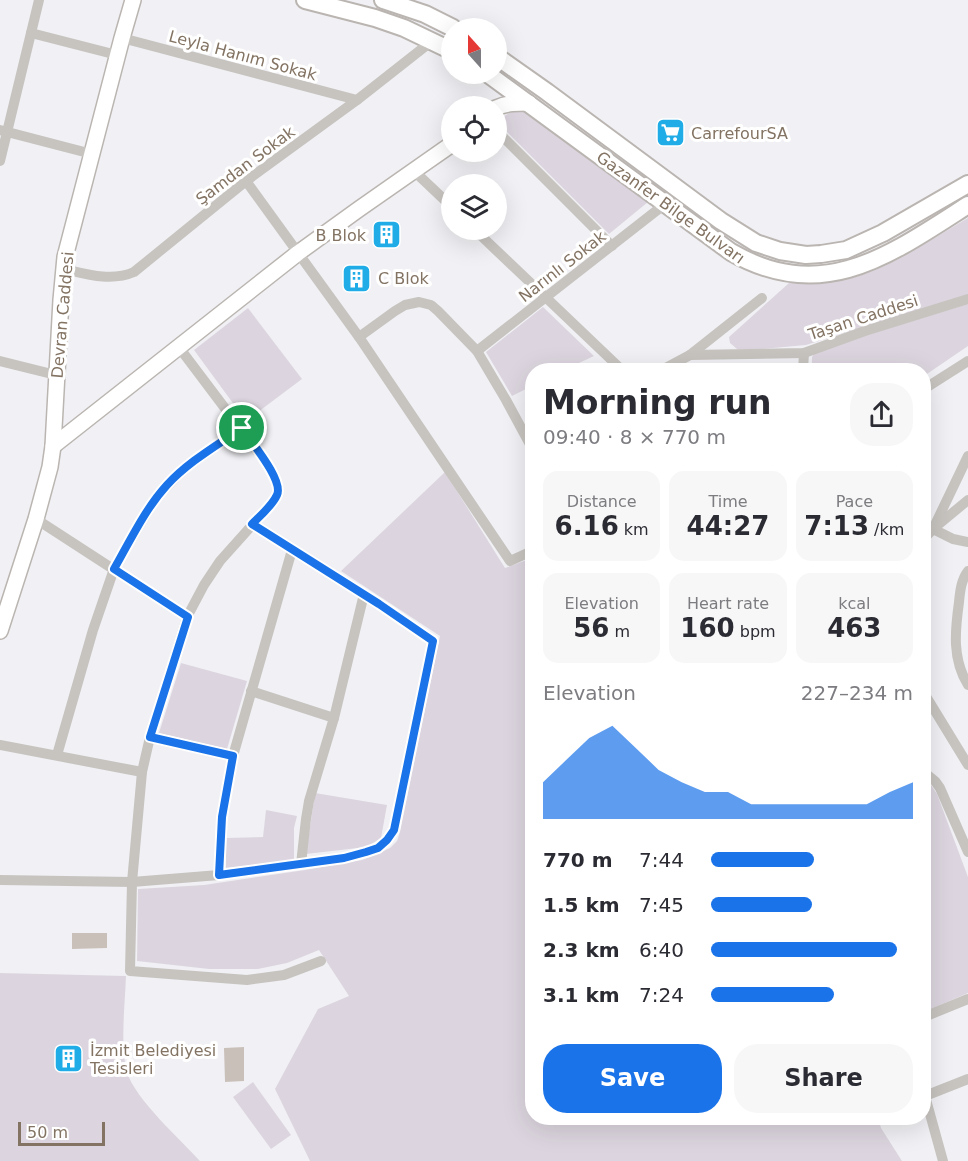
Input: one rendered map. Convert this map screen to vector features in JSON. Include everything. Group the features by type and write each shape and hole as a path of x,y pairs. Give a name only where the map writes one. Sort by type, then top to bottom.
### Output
{"main road":[{"name":"Devran Caddesi","path":"0,631 50,467 63,269 133,0"},
{"path":"305,0 395,25 441,46"},
{"path":"383,0 425,14 441,22"},
{"name":"Gazanfer Bilge Bulvarı","path":"507,63 720,221 756,243 780,251 821,254 846,250 883,233 968,184"},
{"name":"Gazanfer Bilge Bulvarı","path":"503,84 731,252 749,262 781,273 814,275 849,270 875,260 968,205"},
{"path":"507,104 529,103"},
{"path":"53,446 298,253 441,152"}],"street":[{"path":"0,161 3,131 39,0"},
{"path":"31,33 117,55"},
{"name":"Leyla Hanım Sokak","path":"122,38 357,100"},
{"name":"Şamdan Sokak","path":"63,269 116,277 134,272 246,181 357,100 432,41"},
{"path":"3,131 92,154"},
{"path":"507,141 612,246"},
{"path":"414,171 441,197"},
{"path":"246,181 359,337 510,561 525,554"},
{"name":"Narınlı Sokak","path":"477,351 665,204"},
{"path":"485,240 615,363"},
{"path":"690,355 762,298"},
{"name":"Taşan Caddesi","path":"675,363 690,355 804,353 865,331 968,299"},
{"path":"359,337 395,310 411,303 431,305 477,351 525,436"},
{"path":"178,346 242,428 264,460 278,490 271,504 220,561 204,585 188,617 150,737 142,772 132,882 130,971 247,980 285,975 321,962"},
{"path":"803,363 804,353"},
{"path":"0,361 56,375"},
{"path":"931,385 968,361"},
{"path":"57,755 93,630 114,569 144,517 166,485 188,466 242,428"},
{"path":"933,529 968,456"},
{"path":"933,529 968,500"},
{"path":"36,519 188,617"},
{"path":"0,880 132,882 219,875 344,858 378,848 387,840 394,830 433,641 364,594 252,524"},
{"path":"933,529 953,539 968,542"},
{"path":"219,875 222,817 233,756 292,550"},
{"path":"968,572 963,579 955,638 958,662 968,684"},
{"path":"301,864 309,801 334,718 364,594"},
{"path":"251,691 334,718"},
{"path":"931,704 968,765"},
{"path":"150,737 233,756"},
{"path":"0,745 142,772"},
{"path":"931,778 940,788 968,852"},
{"path":"931,1014 968,999"},
{"path":"931,1092 968,1079"},
{"path":"931,1119 943,1161"}],"shaded area":[{"path":"523,109 648,202 609,234 507,132 507,114"},
{"path":"968,218 968,295 806,345 751,350 737,349 730,343 729,337 789,283 830,282 861,275 893,262"},
{"path":"968,304 968,346 931,371 931,363 812,363 814,354"},
{"path":"543,307 594,356 579,363 525,363 525,390 512,396 486,352"},
{"path":"248,308 302,379 246,421 194,350"},
{"path":"445,472 505,568 525,561 525,1125 880,1125 902,1161 310,1161 275,1089 318,1009 349,996 319,950 287,963 258,969 209,969 137,961 138,889 204,885 362,860 390,848 397,841 440,636 341,571"},
{"path":"181,663 247,681 227,749 159,733"},
{"path":"931,785 937,794 968,877 968,993 931,1009"},
{"path":"315,793 387,805 381,838 368,846 306,854"},
{"path":"266,810 297,816 294,828 294,860 226,868 226,838 263,837"},
{"path":"72,933 107,933 107,948 72,949"},
{"path":"0,973 126,976 123,1038 127,1072 148,1106 200,1161 0,1161"},
{"path":"244,1047 244,1081 225,1082 224,1048"},
{"path":"253,1082 291,1135 271,1149 233,1097"}],"place":[{"name":"CarrefourSA","path":"670,133"},
{"name":"B Blok","path":"387,235"},
{"name":"C Blok","path":"357,278"},
{"name":"İzmit Belediyesi Tesisleri","path":"69,1059"}],"route":[{"path":"242,428 264,460 277,483 278,490 271,504 252,524 433,641 394,830 387,840 378,848 344,858 219,875 224,798 233,756 150,737 188,617 114,569 166,485 188,466 242,428"}]}
